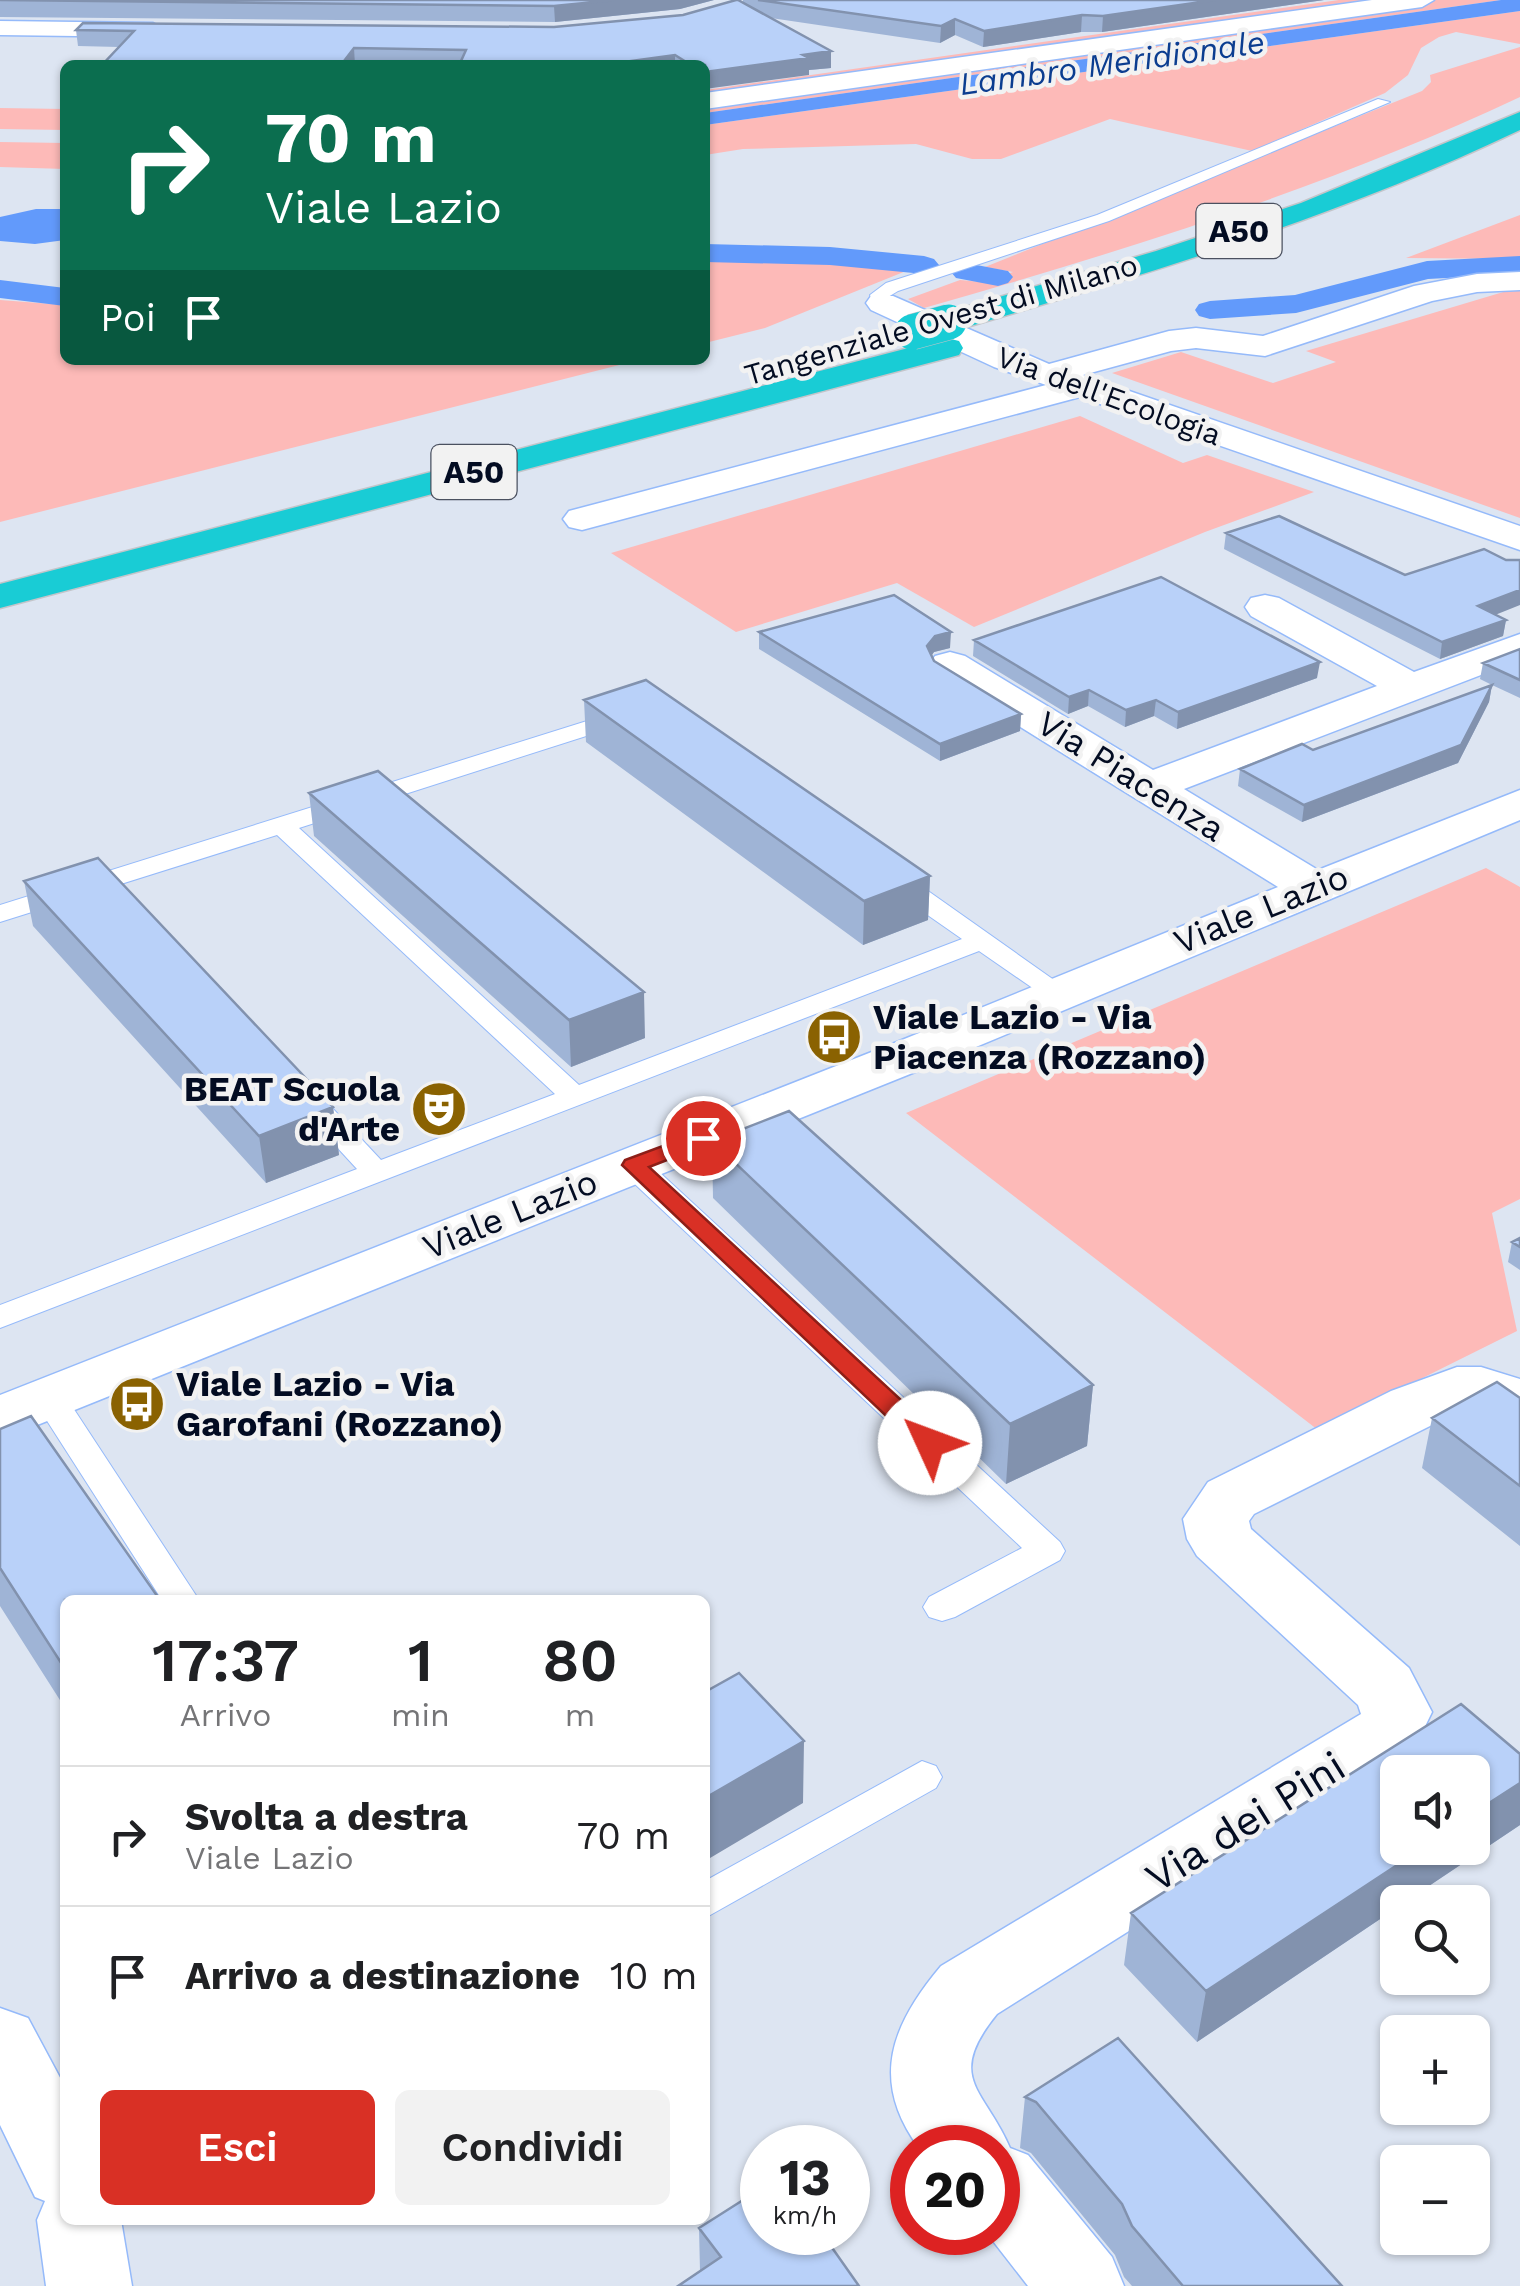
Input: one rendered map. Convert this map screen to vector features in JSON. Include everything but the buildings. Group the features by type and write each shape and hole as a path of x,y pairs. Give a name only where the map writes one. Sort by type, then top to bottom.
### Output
{"highway":[{"name":"Tangenziale Ovest di Milano","path":"0,596 948,335 1072,286 1392,179 1520,120"},
{"name":"Tangenziale Ovest di Milano","path":"0,568 912,332 984,337 1276,250 1418,198"}],"street":[{"path":"710,100 1422,0"},
{"path":"0,28 187,30"},
{"path":"582,518 1062,381 1169,341 1196,338 1265,346 1439,290 1520,281"},
{"name":"Via dell'Ecologia","path":"882,304 1062,381 1520,539"},
{"path":"1264,607 1410,687"},
{"path":"1150,787 1520,646"},
{"name":"Via Piacenza","path":"950,664 1313,888"},
{"name":"Viale Lazio","path":"0,1419 1520,804"},
{"name":"Via dei Pini","path":"951,2125 938,2108 930,2069 940,2025 969,1990 1387,1734 1397,1712 1384,1687 1220,1539 1216,1519 1230,1498 1457,1388 1481,1388 1505,1396 1520,1407"},
{"path":"0,2042 60,2160"},
{"path":"1020,2210 1081,2286"},
{"path":"80,2225 88,2286"}],"lane":[{"name":"Via dell'Ecologia","path":"882,304 879,295 892,287 1104,218 1384,102"},
{"path":"0,914 654,707"},
{"path":"282,825 574,1096"},
{"path":"871,863 1057,992"},
{"path":"106,880 133,910"},
{"path":"0,1316 980,941"},
{"path":"295,1085 376,1172"},
{"path":"634,1165 1047,1552 942,1607"},
{"path":"50,1399 178,1595"},
{"path":"710,1898 922,1777"}],"shaded area":[{"path":"1339,0 1501,0 710,112 710,89"},
{"path":"1520,11 1520,44 1456,32 1439,37 1421,48 1408,75 1385,93 1252,151 1110,119 1001,159 972,159 916,144 743,149 710,154 710,124"},
{"path":"1520,47 1520,97 1448,130 1301,188 1151,239 924,308 908,299 960,280 982,282 1013,272 985,267 1422,91 1431,82 1430,75"},
{"path":"0,108 60,109 60,130 0,129"},
{"path":"0,142 60,143 60,169 0,167"},
{"path":"1520,215 1520,259 1406,258"},
{"path":"751,260 911,269 765,328 710,342 710,262"},
{"path":"1520,287 1520,518 1112,373 1181,352 1273,383 1336,362 1306,351"},
{"path":"0,300 60,305 60,365 619,365 0,522"},
{"path":"1080,416 1183,463 1207,455 1314,492 1205,532 974,627 897,583 736,632 611,553"},
{"path":"1486,868 1520,887 1520,1199 1492,1213 1517,1331 1318,1430 906,1113"}],"water":[{"name":"Lambro Meridionale","path":"1520,0 1520,11 710,124 710,112"},
{"path":"36,209 60,209 60,241 35,244 0,241 0,217"}],"waterway":[{"path":"710,253 830,256 924,265"},
{"path":"1210,310 1296,304 1427,270 1520,265"},
{"path":"966,272 998,277"},
{"path":"0,289 60,296"}],"place":[{"name":"Viale Lazio - Via Piacenza (Rozzano)","path":"834,1037"},
{"name":"BEAT Scuola d'Arte","path":"439,1109"},
{"name":"Viale Lazio - Via Garofani (Rozzano)","path":"137,1404"}],"route":[{"path":"703,1138 634,1165 930,1443"}]}
